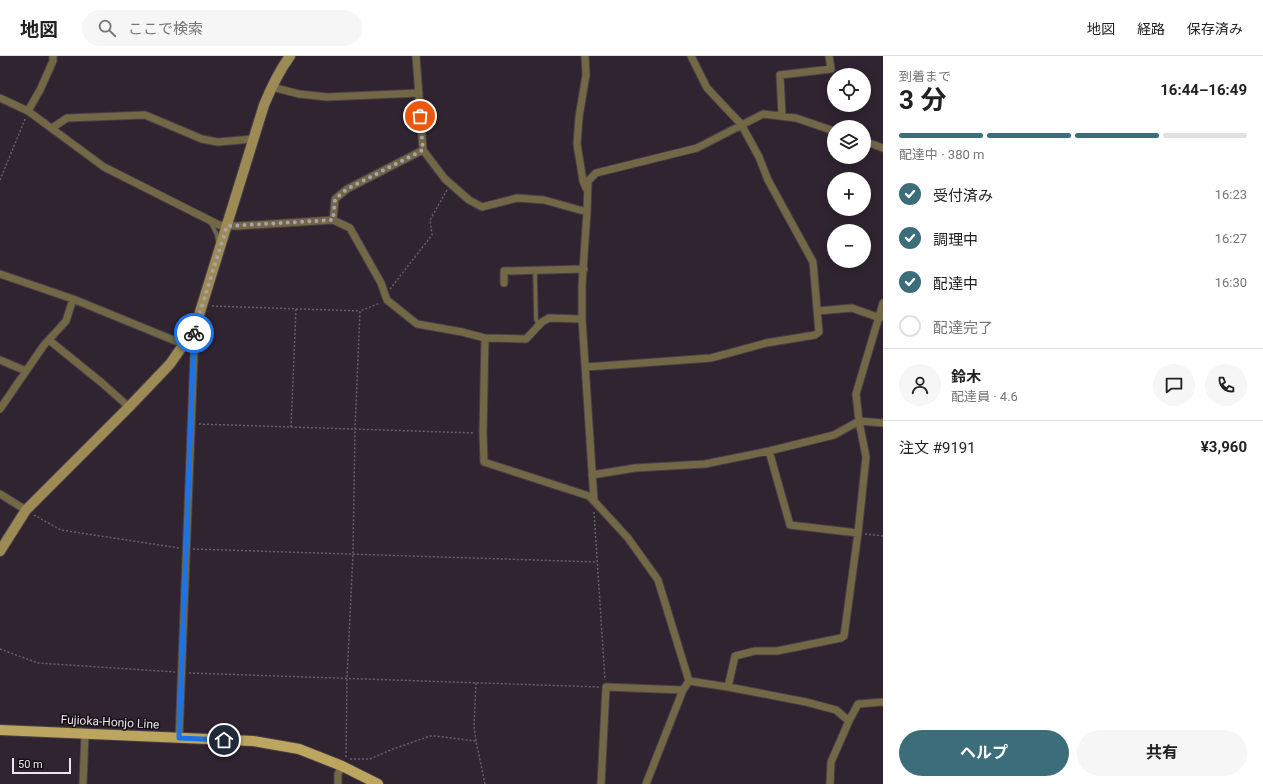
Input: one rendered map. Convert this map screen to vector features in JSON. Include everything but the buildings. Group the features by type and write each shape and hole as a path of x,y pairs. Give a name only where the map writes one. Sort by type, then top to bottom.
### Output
{"main road":[{"name":"Fujioka-Honjo Line","path":"0,730 253,741 276,744 298,749 342,766 378,784"}],"street":[{"path":"28,111 40,90 54,56"},
{"path":"179,738 195,328 264,106 272,87 290,56"},
{"path":"416,56 423,150 445,179 469,200 482,207 517,198 551,202 588,212"},
{"path":"585,56 586,75 579,117 577,144 583,181 588,191"},
{"path":"586,367 711,358 766,343 815,335 819,332 813,262 768,180 759,157 740,124 707,88 691,56"},
{"path":"782,116 780,75 831,69 829,56"},
{"path":"272,87 299,94 327,96 419,94"},
{"path":"0,98 28,111 104,167 210,222 227,226 333,220 350,228 381,283 386,298 417,324 486,338 526,339 542,322 549,318 582,319"},
{"path":"594,502 582,319 588,212 588,181 596,173 696,148 740,124 763,114 796,118 827,129"},
{"path":"52,128 68,118 145,115 202,139 218,142 253,139"},
{"path":"871,144 883,148"},
{"path":"333,220 335,199 347,189 423,150"},
{"path":"504,283 504,271 584,269"},
{"path":"0,274 73,299 183,344"},
{"path":"0,409 49,340 66,321 73,299"},
{"path":"728,687 735,656 755,651 777,651 841,638 844,636 858,533 866,457 859,421 856,394 883,304"},
{"path":"817,311 852,308 880,318"},
{"path":"0,551 26,510 129,408 170,364 195,328"},
{"path":"486,338 483,433 484,462 588,496 628,538 658,580 689,681"},
{"path":"49,340 102,383 129,408"},
{"path":"0,360 26,371"},
{"path":"592,475 635,468 705,464 769,451 834,435 859,421 883,424"},
{"path":"769,451 790,526 858,533"},
{"path":"0,494 26,510"},
{"path":"689,681 786,697 836,710 848,721"},
{"path":"646,784 683,690 689,681"},
{"path":"602,784 606,687 683,690"},
{"path":"830,784 831,762 848,721 858,704 883,702"},
{"path":"83,784 85,734"},
{"path":"338,784 338,774 342,766"}],"lane":[{"path":"210,222 217,235 219,253"},
{"path":"535,270 536,320 539,325"}],"path":[{"path":"0,180 28,111"},
{"path":"202,306 360,311 386,298 432,235 430,220 451,184"},
{"path":"291,427 296,309"},
{"path":"360,311 355,429 353,553 347,678 346,759 370,759 430,736 476,741"},
{"path":"191,424 483,433"},
{"path":"0,649 38,663 182,672 606,687 594,502"},
{"path":"26,510 60,530 186,549 353,553 597,562"},
{"path":"858,533 883,536"},
{"path":"476,683 474,726 485,784"}],"way so far":[{"path":"194,333 227,226 333,220 335,199 347,189 423,150 420,116"}],"route":[{"path":"194,333 179,738 224,740"}]}
